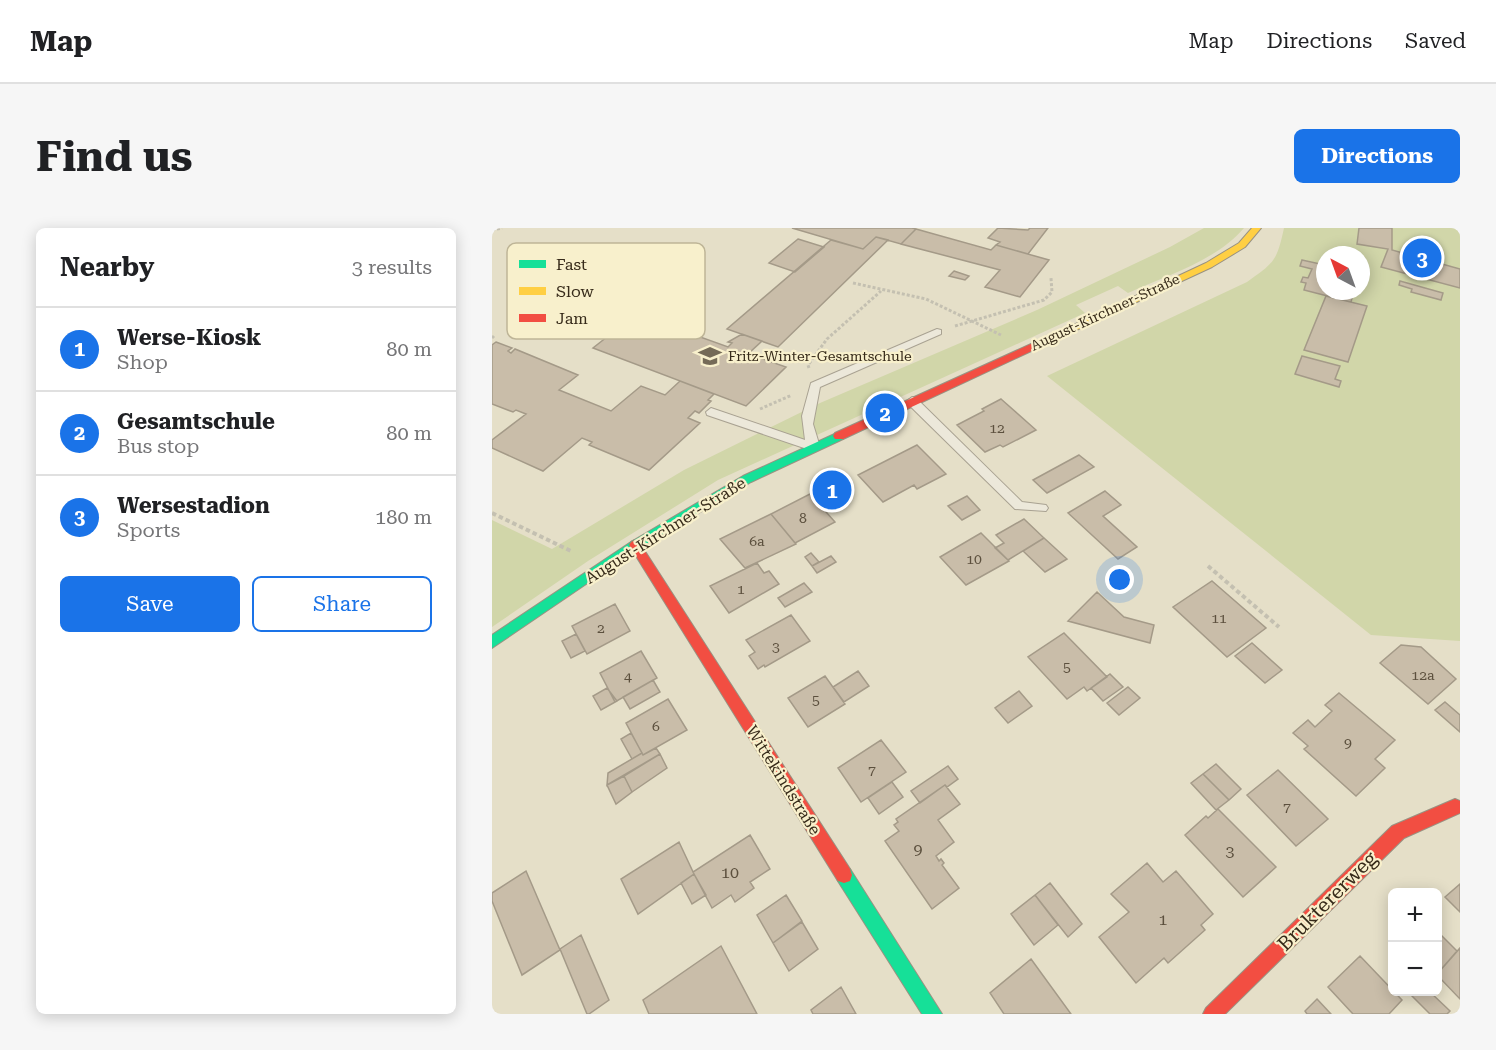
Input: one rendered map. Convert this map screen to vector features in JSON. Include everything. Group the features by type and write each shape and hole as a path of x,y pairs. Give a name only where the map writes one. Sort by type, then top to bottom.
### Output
{"street":[{"name":"August-Kirchner-Straße","path":"492,642 635,545 720,493 912,401 1209,265 1242,245 1257,228"},
{"name":"Wittekindstraße","path":"635,545 933,1014"},
{"name":"Bruktererweg","path":"1212,1014 1398,832 1455,807"}],"lane":[{"path":"814,447 807,435 805,423 815,385 937,332"},
{"path":"912,401 1019,506 1042,508"},
{"path":"711,412 814,447"}],"path":[{"path":"492,230 501,228"},
{"path":"937,332 1042,301 1049,297 1053,289 1051,278"},
{"path":"853,283 881,291 926,299 1001,335 1020,351"},
{"path":"735,420 815,385 808,365 827,339 881,291"},
{"path":"492,513 603,567"},
{"path":"1209,566 1279,627"}],"green space":[{"path":"1204,228 1244,228 1220,250 1190,266 1128,293 1118,286 1076,305 1085,313 718,480 588,561 492,627 492,520 552,549 684,470 820,403 1037,310 1170,247"},
{"path":"1284,228 1460,228 1460,641 1371,635 1047,376 1247,282 1269,265 1276,255"}],"building":[{"path":"792,228 916,229 901,244 876,237 863,249"},
{"path":"998,228 1028,230 1048,228 1028,254 996,245 1000,242 988,238"},
{"path":"1359,228 1392,228 1392,250 1460,269 1460,288 1381,267 1388,249 1357,244"},
{"path":"916,229 991,250 996,245 1049,260 1020,297 985,287 1000,270 901,244"},
{"path":"876,237 888,240 778,347 727,329 831,240 863,249"},
{"path":"798,239 824,247 795,272 769,263"},
{"path":"1302,260 1316,263 1316,293 1304,290 1306,283 1301,282 1303,277 1308,278 1312,269 1300,266"},
{"path":"954,271 969,276 965,280 949,276"},
{"path":"1400,281 1443,293 1441,300 1411,292 1412,289 1399,285"},
{"path":"1324,300 1342,300 1367,306 1348,362 1304,350"},
{"path":"742,334 762,341 748,354 786,367 746,406 593,348 604,339 705,339 728,347 732,343 728,342"},
{"path":"496,342 512,348 508,351 511,353 515,349 578,375 559,390 611,411 641,386 665,395 680,381 714,394 708,400 711,401 699,413 695,411 688,418 700,423 649,470 589,445 592,442 582,438 543,471 492,448 492,440 526,414 492,404 492,345"},
{"path":"1302,356 1340,366 1335,379 1341,381 1339,387 1295,374"},
{"path":"1001,399 1036,430 1003,447 1000,445 985,452 957,425"},
{"path":"917,445 946,474 917,489 914,485 883,502 858,475"},
{"path":"1079,455 1094,467 1047,493 1033,480"},
{"path":"837,482 852,498 834,507 820,491"},
{"path":"1105,491 1121,505 1103,516 1137,547 1118,559 1068,513"},
{"path":"810,494 835,522 795,543 771,514"},
{"path":"967,496 980,510 962,520 948,506"},
{"path":"771,514 796,544 745,568 720,539"},
{"path":"1024,519 1044,538 1008,560 995,548 1004,543 996,535"},
{"path":"981,533 1009,561 966,585 940,557"},
{"path":"1044,538 1067,559 1045,572 1023,551"},
{"path":"811,553 819,562 812,566 805,557"},
{"path":"831,556 836,562 817,573 812,566"},
{"path":"757,563 764,573 769,571 779,584 729,613 710,586"},
{"path":"1212,581 1266,628 1227,657 1173,607"},
{"path":"804,583 812,592 785,607 778,598"},
{"path":"1097,592 1124,617 1154,625 1150,643 1068,621"},
{"path":"615,604 630,631 587,654 572,626"},
{"path":"791,615 810,641 758,669 749,656 755,652 746,640"},
{"path":"1064,633 1107,677 1087,691 1084,687 1067,699 1028,657"},
{"path":"576,634 585,651 571,658 562,641"},
{"path":"1252,643 1282,670 1265,683 1235,656"},
{"path":"1401,645 1421,647 1456,679 1428,704 1380,663"},
{"path":"641,651 657,678 615,702 600,673"},
{"path":"858,671 869,686 844,702 833,687"},
{"path":"1110,674 1123,687 1103,701 1091,688"},
{"path":"825,676 845,704 808,727 788,698"},
{"path":"653,680 660,692 630,709 623,697"},
{"path":"1128,687 1140,698 1119,715 1107,703"},
{"path":"607,688 617,701 601,710 593,696"},
{"path":"1019,691 1032,706 1008,723 995,708"},
{"path":"1339,693 1395,740 1375,759 1385,768 1356,796 1304,749 1308,746 1293,733 1308,720 1315,727 1332,711 1325,705"},
{"path":"668,699 687,730 643,755 626,723"},
{"path":"1445,702 1460,715 1460,732 1435,710"},
{"path":"631,733 642,753 632,759 621,739"},
{"path":"881,740 906,772 861,802 838,768"},
{"path":"656,748 660,754 607,785 608,773 642,753 643,755"},
{"path":"660,754 667,768 632,792 624,776"},
{"path":"1216,764 1241,789 1229,800 1203,774"},
{"path":"948,766 958,779 947,787 945,785 920,803 911,791"},
{"path":"1278,770 1328,819 1296,846 1247,795"},
{"path":"1203,774 1229,800 1216,810 1191,783"},
{"path":"624,776 632,792 616,804 607,785"},
{"path":"892,782 903,797 879,814 868,798"},
{"path":"945,785 960,804 938,820 954,842 936,856 944,863 942,865 959,888 932,909 885,841 899,831 894,825 898,822 896,819"},
{"path":"1218,809 1276,867 1243,897 1185,835 1206,816 1208,818"},
{"path":"750,835 770,869 750,882 754,888 735,902 731,895 712,908 693,872"},
{"path":"679,842 694,874 638,914 621,879"},
{"path":"1147,863 1163,882 1176,871 1213,914 1201,925 1205,930 1168,963 1164,958 1136,983 1099,937 1129,912 1111,894"},
{"path":"526,871 560,950 522,975 492,901 492,893"},
{"path":"694,874 706,895 692,904 681,883"},
{"path":"1050,883 1082,924 1068,937 1035,895"},
{"path":"1460,884 1460,912 1445,897"},
{"path":"786,895 802,921 773,943 757,915"},
{"path":"1035,895 1058,925 1034,945 1011,914"},
{"path":"802,922 818,949 789,971 773,943"},
{"path":"581,935 609,1000 589,1014 587,1014 560,949"},
{"path":"1442,936 1457,951 1442,968"},
{"path":"721,946 757,1014 649,1014 643,1000"},
{"path":"1460,948 1460,999 1442,980 1442,968"},
{"path":"1360,956 1388,985 1388,996 1398,996 1402,1000 1389,1014 1353,1014 1328,987"},
{"path":"1031,959 1071,1014 1004,1014 990,993"},
{"path":"841,987 856,1014 813,1014 811,1010"},
{"path":"1412,996 1434,996 1450,1011 1447,1014 1430,1014"},
{"path":"1317,999 1331,1014 1307,1014 1305,1011"}],"traffic: fast":[{"path":"492,642 635,545 747,479 839,436"},
{"path":"844,875 933,1014"}],"traffic: slow":[{"path":"1053,337 1209,265 1242,245 1257,228"}],"traffic: jam":[{"path":"839,436 1053,337"},
{"path":"635,545 844,875"},
{"path":"1212,1014 1398,832 1455,807"}],"place":[{"name":"Wersestadion","path":"1422,258"},
{"name":"Fritz-Winter-Gesamtschule","path":"710,356"},
{"name":"Gesamtschule","path":"885,413"},
{"name":"Werse-Kiosk","path":"832,490"}]}
